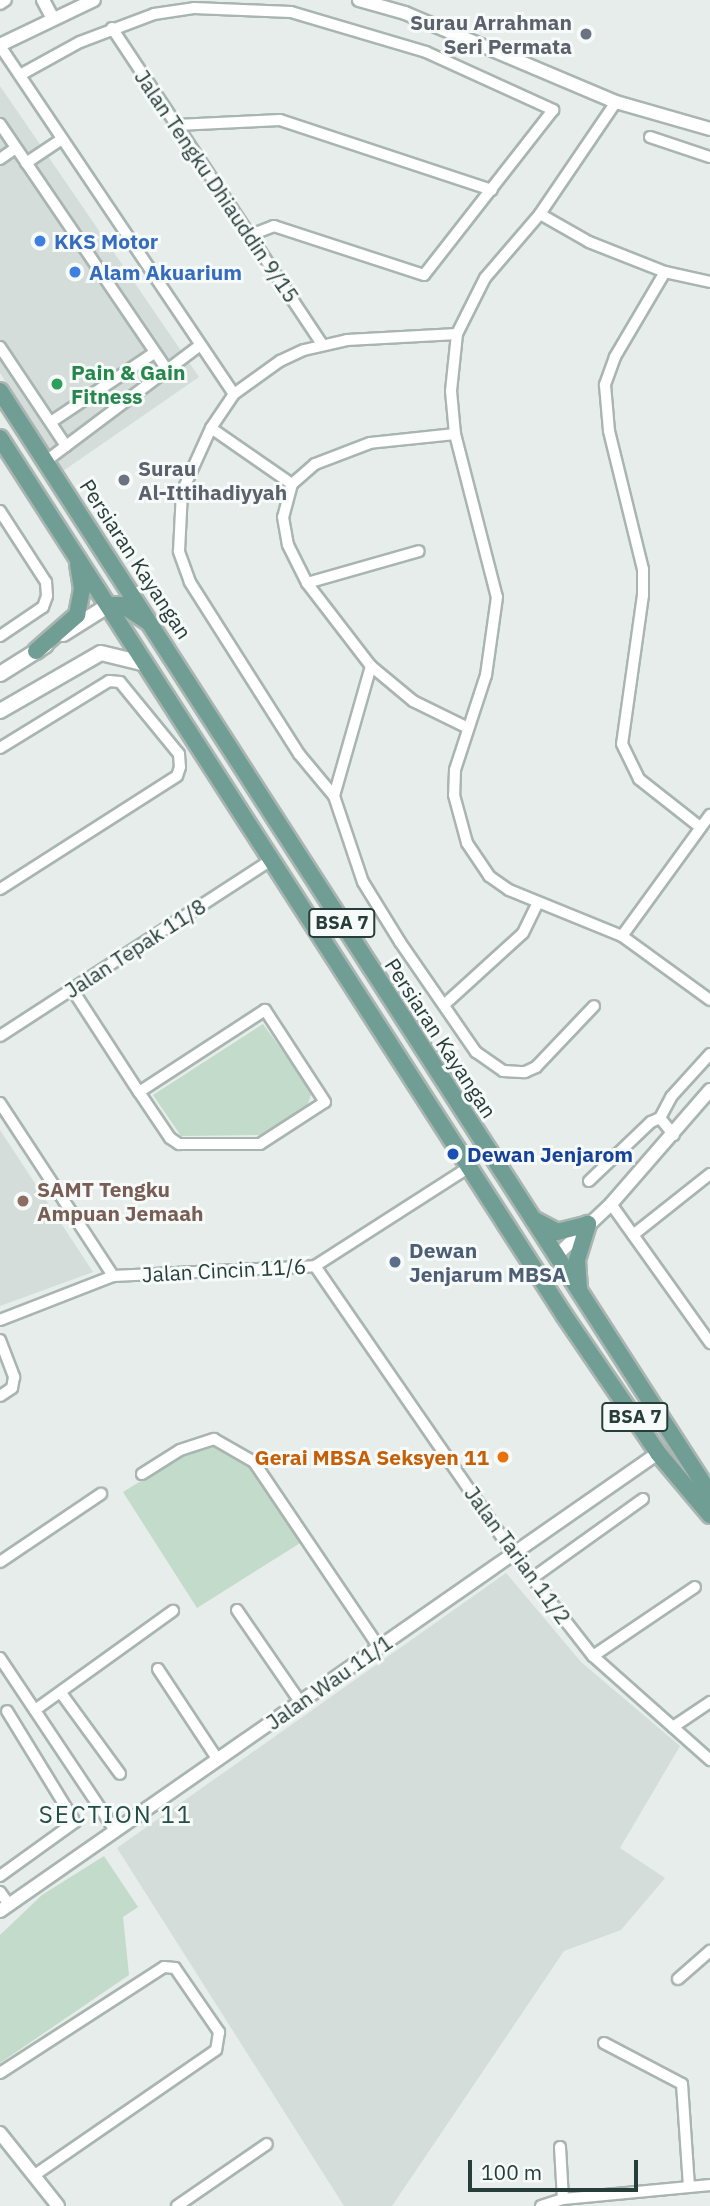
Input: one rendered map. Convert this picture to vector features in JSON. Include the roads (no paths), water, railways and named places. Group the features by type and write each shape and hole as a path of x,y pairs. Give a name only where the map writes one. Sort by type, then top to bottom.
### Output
{"main road":[{"name":"Persiaran Kayangan","path":"0,391 156,627 531,1218 710,1494"},
{"name":"BSA 7","path":"0,439 564,1315 658,1453 710,1515"},
{"path":"36,651 77,615 82,589 78,559"},
{"path":"0,674 109,605 122,605 156,627"},
{"path":"0,711 101,653 146,664"},
{"path":"531,1218 557,1232 588,1224"},
{"path":"579,1291 577,1260 588,1224"},
{"path":"556,1256 551,1276 564,1315"}],"street":[{"path":"0,4 6,0"},
{"path":"43,0 52,17"},
{"path":"94,0 66,5 52,17 0,46 199,346 234,394"},
{"path":"368,1 495,48 616,102 710,129"},
{"path":"20,75 113,28 194,8 291,12 426,52 551,106 551,116 424,275 274,226 250,235"},
{"name":"Jalan Tengku Dhiauddin 9/15","path":"113,28 323,344"},
{"path":"616,102 540,214 485,278 457,334 451,391 455,434 497,597 486,675 466,727 454,770 454,795 467,843 489,876 538,902 622,936 710,1000"},
{"path":"177,125 280,120 492,190"},
{"path":"0,124 168,371"},
{"path":"650,137 710,157"},
{"path":"26,163 62,139"},
{"path":"0,159 16,148"},
{"path":"540,214 589,242 665,272 710,282"},
{"path":"665,272 615,357 605,385 609,431 643,569 622,744 639,779 700,827"},
{"path":"457,334 376,335 323,344 280,361 234,394 211,428 182,492 178,551 206,612 299,754 334,796 363,882 476,1052 503,1071 512,1073 536,1067 594,1006"},
{"path":"46,461 199,346"},
{"path":"0,347 66,446"},
{"path":"51,422 154,353"},
{"path":"211,428 292,484"},
{"path":"455,434 396,438 342,451 315,464 292,484 283,532 307,583 371,667 413,701 466,727"},
{"path":"0,510 46,582 47,596 43,607 0,636"},
{"path":"307,583 419,551"},
{"path":"334,796 371,667"},
{"path":"0,748 109,681 120,682 178,754 180,767 177,776 0,888"},
{"path":"622,936 710,815"},
{"name":"Jalan Tepak 11/8","path":"0,1035 270,861"},
{"path":"445,1004 523,933 538,902"},
{"path":"72,989 139,1092 179,1144 260,1144 325,1102 265,1010 139,1092"},
{"path":"589,1181 640,1128 660,1118 671,1097 710,1054"},
{"path":"556,1256 611,1204 674,1135 710,1090"},
{"path":"0,1103 113,1276"},
{"path":"660,1118 674,1135"},
{"name":"Jalan Cincin 11/6","path":"0,1320 113,1276 315,1266 469,1167"},
{"path":"633,1235 710,1174"},
{"path":"611,1204 710,1343"},
{"name":"Jalan Tarian 11/2","path":"315,1266 514,1555 534,1577 593,1656 710,1760"},
{"path":"0,1340 14,1383 0,1396"},
{"path":"142,1474 180,1450 214,1439 254,1462 379,1647"},
{"name":"Jalan Wau 11/1","path":"3,1902 218,1760 658,1453"},
{"path":"0,1562 101,1494"},
{"path":"534,1577 643,1499"},
{"path":"593,1656 695,1587"},
{"path":"237,1610 301,1703"},
{"path":"35,1710 173,1611"},
{"path":"0,1658 114,1829"},
{"path":"158,1669 218,1760"},
{"path":"61,1693 120,1774"},
{"path":"673,1727 710,1702"},
{"path":"0,1876 75,1822 7,1711"},
{"path":"678,1979 710,1951"},
{"path":"0,2073 160,1968 175,1968 219,2032 220,2045 35,2175"},
{"path":"604,2043 682,2084 689,2187"},
{"path":"0,2133 58,2206"},
{"path":"177,2206 267,2144"},
{"path":"559,2147 563,2199"},
{"path":"541,2206 563,2199 710,2185"}],"place":[{"name":"Surau Arrahman Seri Permata","path":"586,34"},
{"name":"KKS Motor","path":"40,241"},
{"name":"Alam Akuarium","path":"75,272"},
{"name":"Pain & Gain Fitness","path":"57,384"},
{"name":"Surau Al-Ittihadiyyah","path":"124,480"},
{"name":"Dewan Jenjarom","path":"453,1154"},
{"name":"SAMT Tengku Ampuan Jemaah","path":"23,1201"},
{"name":"Dewan Jenjarum MBSA","path":"395,1262"},
{"name":"Gerai MBSA Seksyen 11","path":"503,1457"}],"district":[{"name":"SECTION 11","path":"116,1815"}]}
